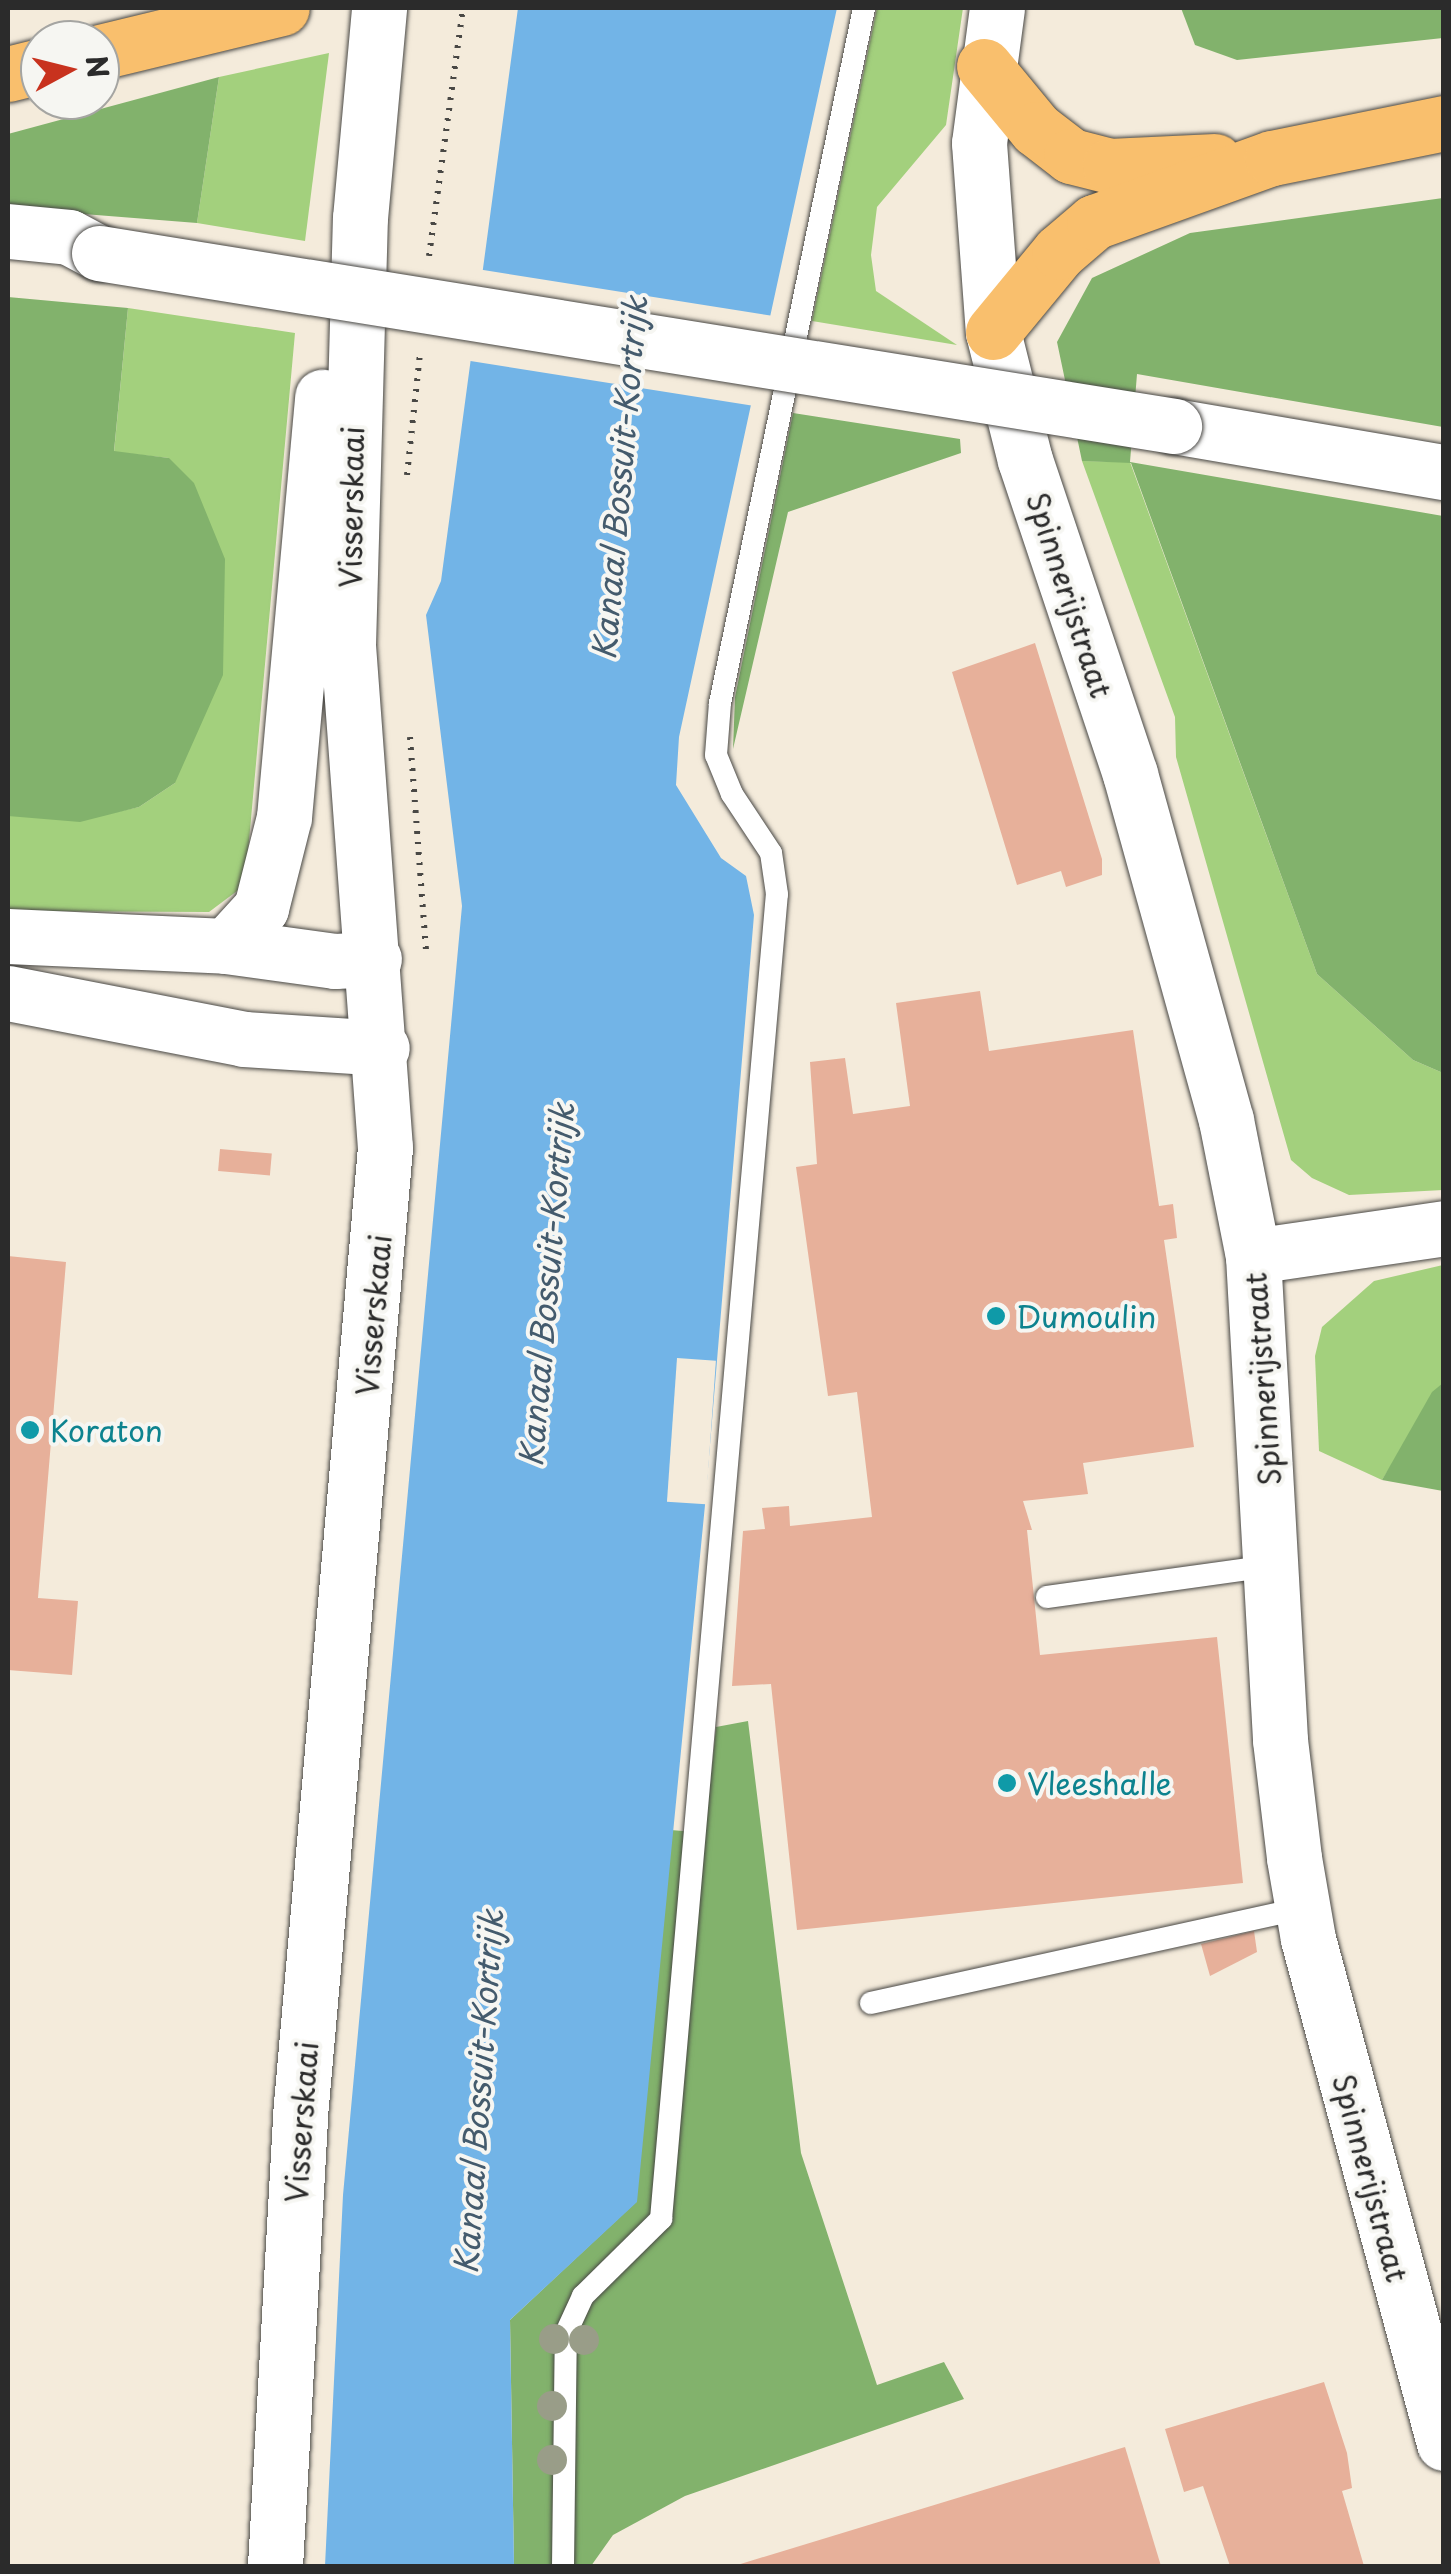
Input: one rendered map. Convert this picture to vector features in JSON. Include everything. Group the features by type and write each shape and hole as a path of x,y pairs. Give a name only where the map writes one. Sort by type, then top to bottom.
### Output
{"highway":[{"path":"126,45 282,8"},
{"path":"984,66 1046,140 1084,162 1272,158"},
{"path":"993,332 1058,252 1094,222 1272,158 1444,123"}],"street":[{"name":"Visserskaai","path":"275,2566 301,2104 378,1267 382,1048 348,645 360,218 378,8"},
{"name":"Visserskaai","path":"376,63 388,8"},
{"name":"Spinnerijstraat","path":"997,8 984,66 980,216 993,332 1025,460 1130,774 1226,1120 1253,1256 1280,1740 1302,1908 1444,2443"},
{"path":"226,946 261,908 284,817 316,424 360,218"},
{"path":"8,231 70,237 99,253 1444,472"},
{"path":"8,267 69,264 99,253"},
{"path":"8,936 226,946 335,961 374,959"},
{"path":"8,993 244,1038 382,1048"},
{"path":"1253,1256 1444,1228"}],"lane":[{"path":"564,2566 566,2333 583,2296 661,2218 777,894 771,853 732,794 716,756 720,703 864,8"},
{"path":"1047,1597 1273,1566"},
{"path":"871,2003 1302,1908"}],"green space":[{"path":"877,8 963,8 946,125 877,207 871,255 876,291 957,345 812,321"},
{"path":"1181,8 1443,8 1443,38 1237,60 1195,45"},
{"path":"329,53 305,241 197,223 219,77"},
{"path":"219,77 197,223 8,208 8,134 60,120 120,120 120,104"},
{"path":"1443,198 1443,427 1137,374 1130,462 1443,516 1443,1073 1413,1060 1317,974 1131,463 1082,461 1057,342 1092,278 1190,233"},
{"path":"8,297 128,308 114,451 169,458 194,483 225,559 223,675 175,783 139,807 80,822 8,816"},
{"path":"128,308 295,333 245,885 209,912 8,911 8,816 112,813 139,807 175,783 169,458 114,452"},
{"path":"793,413 960,439 961,453 788,512 733,749 735,697"},
{"path":"1082,461 1130,462 1317,974 1413,1060 1443,1073 1443,1190 1349,1195 1312,1178 1291,1160 1176,757 1175,717"},
{"path":"1443,1265 1443,1383 1382,1480 1319,1451 1315,1356 1322,1327 1374,1281"},
{"path":"1443,1383 1443,1491 1382,1480 1432,1392"},
{"path":"748,1721 801,2153 877,2385 944,2362 964,2399 685,2496 613,2535 591,2566 514,2566 510,2320 636,2202 671,1830 705,1833 716,1727"}],"water":[{"name":"Kanaal Bossuit-Kortrijk","path":"518,8 837,8 679,737 676,785 721,858 746,876 754,915 705,1505 637,2202 510,2320 514,2566 325,2566 343,2195 462,906 426,615 441,581"}],"pier":[{"path":"477,269 775,316 761,407 463,360"},
{"path":"677,1358 716,1361 706,1504 667,1502"}],"building":[{"path":"1035,643 1102,859 1102,875 1066,887 1061,871 1017,885 952,672"},
{"path":"980,991 989,1051 1133,1030 1159,1206 1173,1204 1177,1238 1164,1240 1194,1447 1083,1463 1088,1494 1023,1501 1032,1530 1027,1530 1040,1655 1217,1637 1243,1883 797,1930 771,1684 732,1686 743,1531 765,1529 762,1508 789,1506 790,1526 872,1517 857,1392 828,1396 796,1167 817,1164 810,1062 845,1058 853,1114 910,1106 896,1003"},
{"path":"220,1149 272,1154 270,1175 218,1171"},
{"name":"Koraton","path":"8,1256 66,1262 38,1598 78,1601 72,1675 8,1670"},
{"path":"1254,1931 1257,1952 1210,1976 1201,1944"},
{"path":"1324,2382 1347,2453 1352,2488 1342,2491 1364,2566 1230,2566 1203,2486 1184,2492 1165,2429"},
{"path":"1125,2447 1161,2566 734,2566"}],"place":[{"name":"Dumoulin","path":"996,1316"},
{"name":"Koraton","path":"30,1430"},
{"name":"Vleeshalle","path":"1007,1783"}]}
